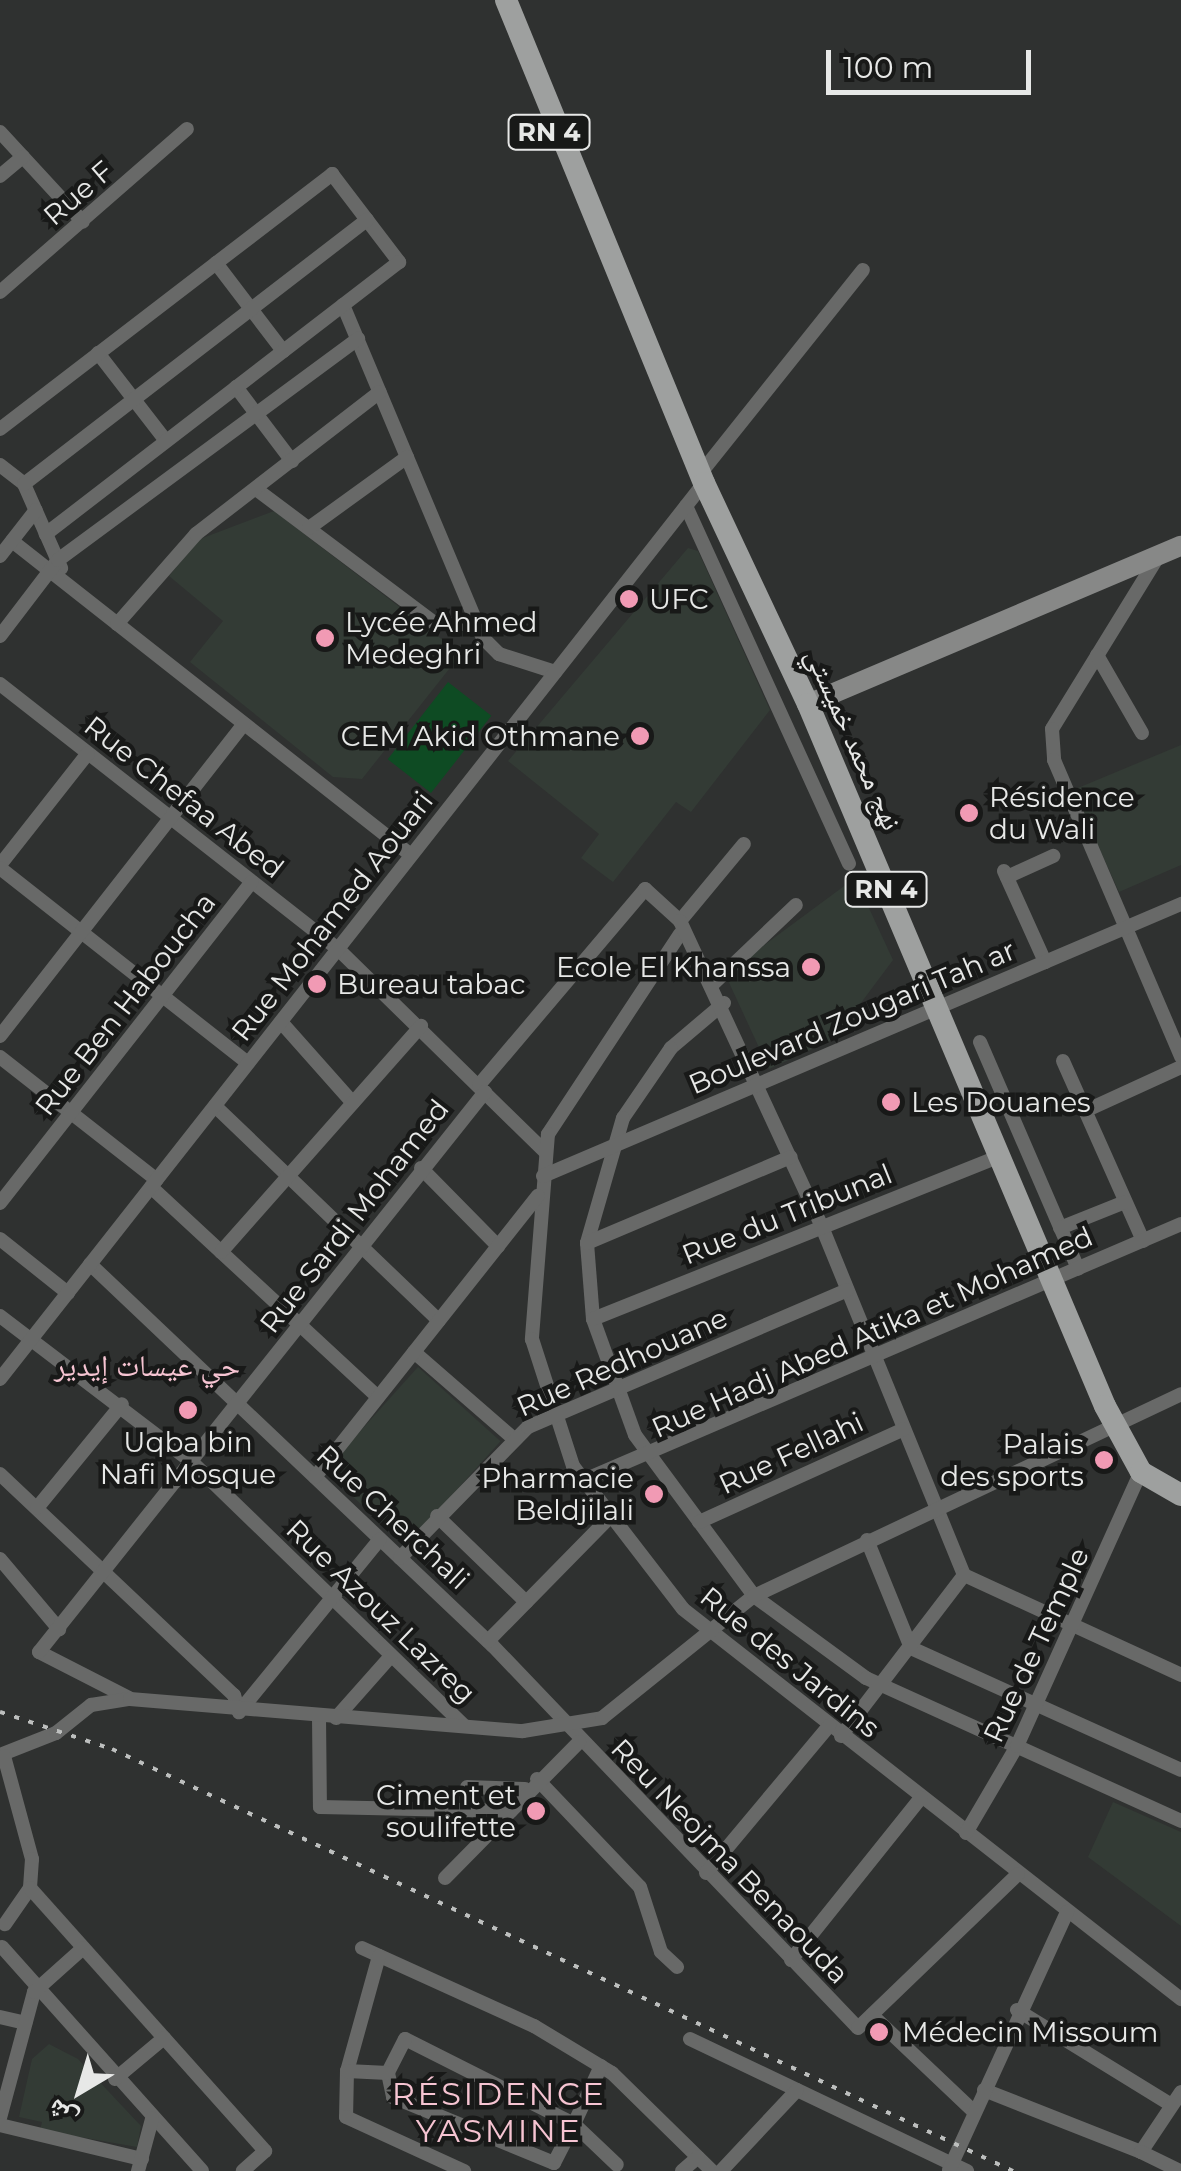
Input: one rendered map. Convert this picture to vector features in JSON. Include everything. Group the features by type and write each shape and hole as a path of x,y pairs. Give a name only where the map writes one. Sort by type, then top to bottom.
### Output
{"main road":[{"name":"RN 4","path":"489,0 614,262"},
{"name":"RN 4","path":"506,0 614,262"},
{"name":"نهج محمد خميستي","path":"614,262 702,478 808,704 1114,1423 1141,1472"},
{"path":"1141,1472 1181,1495"}],"street":[{"name":"Rue F","path":"0,292 187,130"},
{"path":"0,132 83,222"},
{"path":"0,176 23,156"},
{"path":"0,429 332,174 400,262 46,534"},
{"path":"24,484 367,220"},
{"path":"216,263 284,351"},
{"name":"Rue Mohamed Aouari","path":"0,1379 686,506 702,478 863,270"},
{"path":"343,305 478,624 498,654 556,672"},
{"path":"0,636 54,566 358,339"},
{"path":"98,354 166,441"},
{"path":"236,387 292,461"},
{"path":"117,624 196,534 380,392"},
{"path":"309,528 408,457"},
{"path":"0,464 24,484 46,534 54,566 67,584 411,856"},
{"path":"256,489 436,624 478,624"},
{"path":"686,506 848,864"},
{"path":"0,556 36,510"},
{"path":"12,541 54,566"},
{"path":"808,704 1181,546"},
{"path":"1160,554 1052,729 1054,760 1181,1058"},
{"path":"1097,655 1142,733"},
{"name":"Rue Chefaa Abed","path":"2,688 338,949 421,1026 546,1154"},
{"path":"0,1036 244,724"},
{"path":"88,753 0,867 248,1064"},
{"name":"Rue des Jardins","path":"744,844 680,928 548,1134 538,1196 532,1339 556,1414 582,1481 608,1518 707,1625 835,1731 1181,1999"},
{"path":"1045,962 1006,874 1053,856"},
{"name":"Rue Ben Haboucha","path":"0,1203 252,882"},
{"name":"Rue Sardi Mohamed","path":"130,1699 39,1652 108,1572 482,1088 645,889 680,928"},
{"path":"714,982 796,904"},
{"name":"Boulevard Zougari Tah ar","path":"543,1176 1181,904"},
{"path":"680,928 724,1003 822,1227 964,1575 1181,1675"},
{"path":"724,1003 671,1048 611,1147 587,1243 593,1319 613,1392 650,1456 754,1596 881,1685 1181,1821"},
{"path":"281,1022 354,1103"},
{"path":"221,1252 421,1026"},
{"path":"980,1042 1078,1268"},
{"path":"0,1057 154,1184 378,1398"},
{"path":"1063,1061 1143,1241"},
{"path":"1085,1111 1181,1067"},
{"path":"215,1106 439,1321"},
{"name":"Rue du Tribunal","path":"593,1319 1000,1156"},
{"path":"587,1243 791,1157"},
{"path":"422,1168 498,1246"},
{"path":"315,1478 538,1196"},
{"path":"1060,1228 1126,1202"},
{"name":"Rue Hadj Abed Atika et Mohamed","path":"582,1481 650,1456 1181,1224"},
{"path":"0,1239 68,1292"},
{"name":"Rue Cherchali","path":"90,1264 488,1640 570,1727"},
{"name":"Rue Redhouane","path":"400,1558 514,1439 556,1414 847,1290"},
{"name":"Rue Azouz Lazreg","path":"0,1316 122,1404 193,1463 465,1727"},
{"path":"414,1352 514,1439"},
{"path":"243,2171 265,2151 30,1888 22,1796 2,1756 91,1705 130,1699 239,1712 465,1727 570,1727 602,1718 707,1625 754,1596 935,1506 1181,1394"},
{"path":"37,1508 122,1404"},
{"name":"Rue Fellahi","path":"699,1522 904,1428"},
{"name":"Rue de Temple","path":"966,1833 1037,1705 1141,1472"},
{"path":"0,1474 234,1695 239,1712"},
{"path":"437,1516 526,1602"},
{"path":"488,1640 608,1518"},
{"path":"239,1712 380,1539"},
{"path":"867,1540 912,1648 1181,1770"},
{"path":"0,1560 59,1629"},
{"path":"706,1874 881,1685 964,1575"},
{"path":"336,1718 391,1656"},
{"path":"319,1717 320,1807 511,1810"},
{"name":"Reu Neojma Benaouda","path":"570,1727 579,1742 858,2028 872,2015"},
{"path":"445,1878 531,1784 579,1742"},
{"path":"467,1787 531,1784 640,1886 661,1952 677,1967"},
{"path":"791,1960 921,1798"},
{"path":"974,2111 872,2015 1018,1874"},
{"path":"30,1888 2,1922 1,1948 34,1992 202,2171"},
{"path":"950,2167 1017,2010 1067,1912"},
{"path":"83,1948 34,1992 6,2071 0,2121 140,2165 152,2119"},
{"path":"362,1948 601,2066 712,2171"},
{"path":"379,1956 346,2071 346,2117 464,2171"},
{"path":"1017,2010 1168,2102"},
{"path":"0,2017 26,2023"},
{"path":"115,2078 164,2038"},
{"path":"601,2066 574,2124 554,2163 393,2097 388,2072 405,2039 574,2124 618,2164"},
{"path":"690,2039 950,2167 967,2171"},
{"path":"346,2071 388,2072"},
{"path":"720,2171 798,2090"},
{"path":"984,2090 1180,2171"},
{"path":"1141,2152 1168,2102 1181,2092"},
{"path":"682,2171 698,2157"}],"shaded area":[{"name":"Lycée Ahmed Medeghri","path":"274,511 461,654 362,779 333,777 190,662 223,621 169,576 200,539"},
{"name":"CEM Akid Othmane","path":"688,548 698,551 770,710 691,812 676,802 613,882 581,858 599,834 508,761"},
{"path":"1181,745 1181,865 1119,892 1073,790"},
{"name":"Ecole El Khanssa","path":"855,878 893,960 834,1039 769,1069 725,974"},
{"path":"418,1367 500,1441 407,1545 324,1471"},
{"path":"1113,1802 1181,1832 1181,1926 1088,1857"},
{"path":"49,2044 78,2059 141,2126 137,2147 40,2130 42,2122 19,2117 32,2059"}],"green space":[{"path":"448,682 491,716 431,793 388,759"}],"railway":[{"path":"0,1712 112,1749 1013,2171"}],"place":[{"name":"UFC","path":"629,599"},
{"name":"Lycée Ahmed Medeghri","path":"325,638"},
{"name":"CEM Akid Othmane","path":"640,736"},
{"name":"Résidence du Wali","path":"969,813"},
{"name":"Ecole El Khanssa","path":"811,967"},
{"name":"Bureau tabac","path":"317,984"},
{"name":"Les Douanes","path":"891,1102"},
{"name":"Uqba bin Nafi Mosque","path":"188,1410"},
{"name":"Palais des sports","path":"1104,1460"},
{"name":"Pharmacie Beldjilali","path":"654,1494"},
{"name":"Ciment et soulifette","path":"536,1811"},
{"name":"Médecin Missoum","path":"879,2032"}],"district":[{"name":"حي عيسات إيدير","path":"147,1366"},
{"name":"RÉSIDENCE YASMINE","path":"499,2114"}]}
